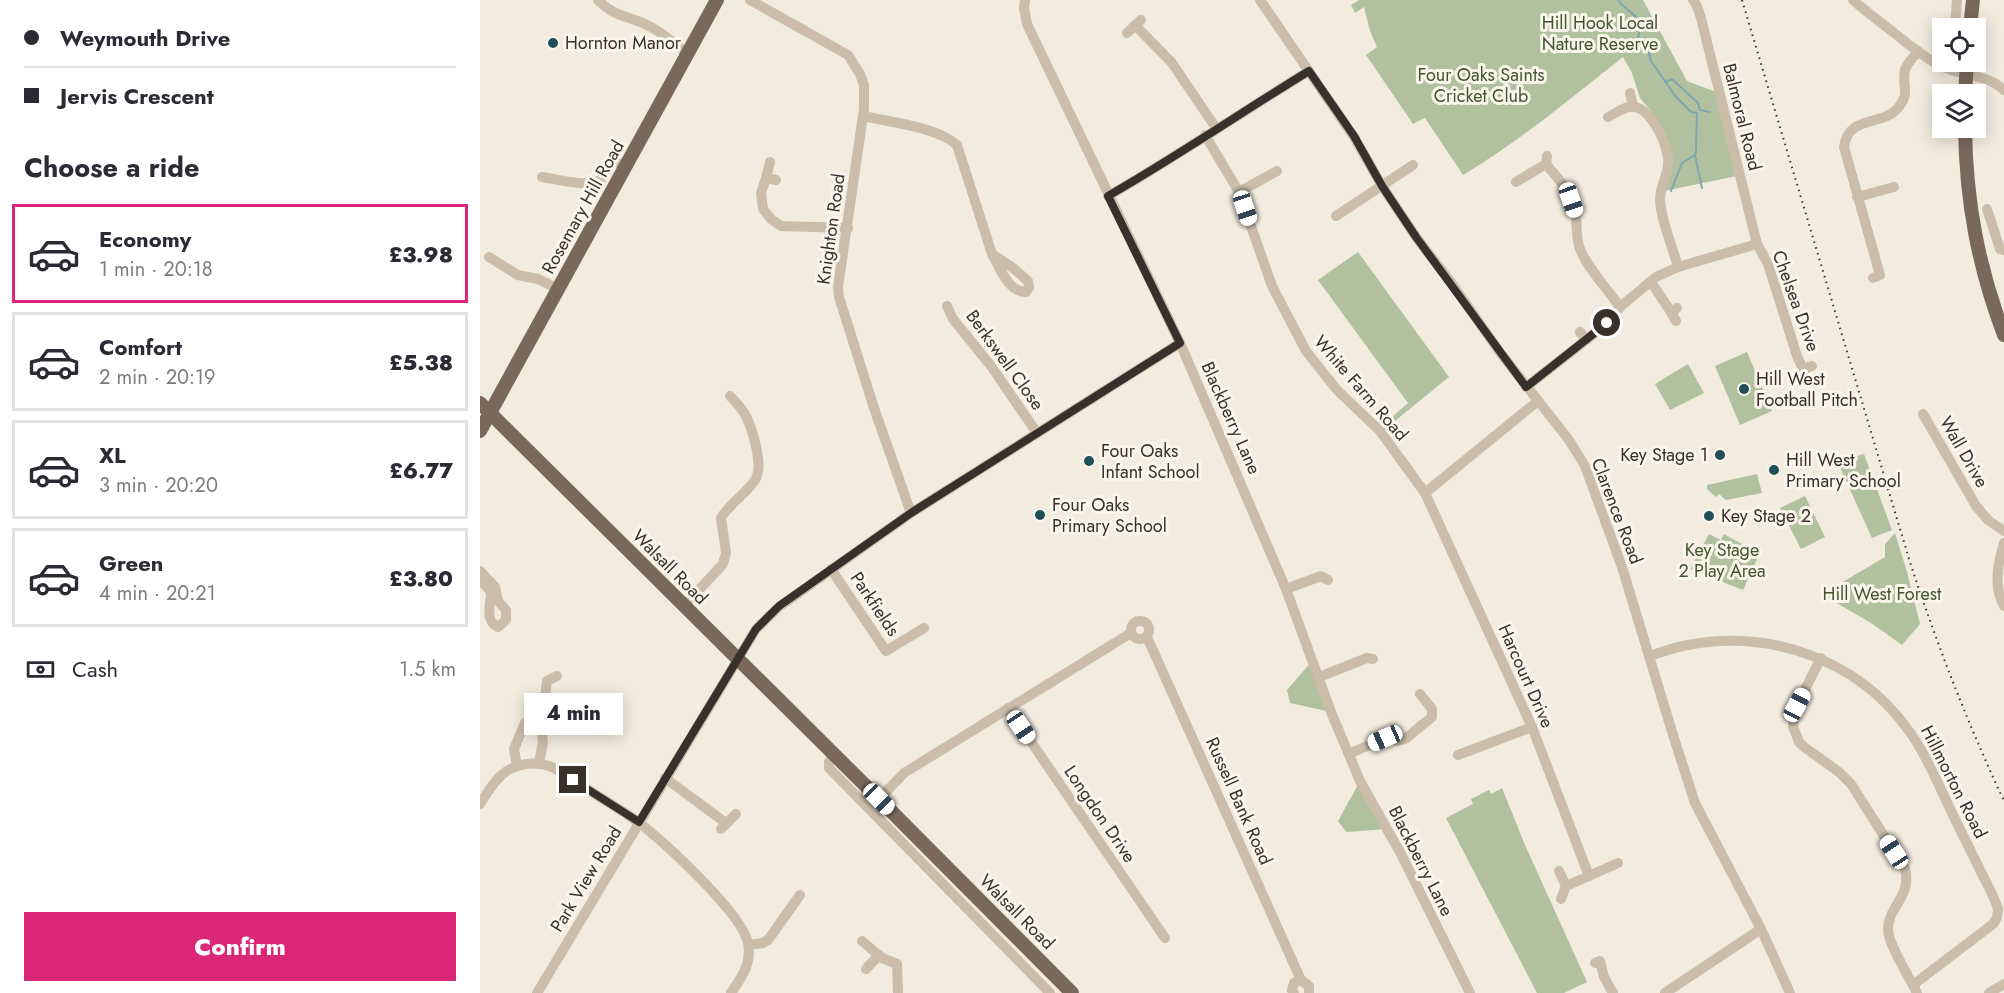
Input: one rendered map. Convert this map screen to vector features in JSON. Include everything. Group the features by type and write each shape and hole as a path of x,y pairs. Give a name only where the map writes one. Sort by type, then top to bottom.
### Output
{"main road":[{"name":"Rosemary Hill Road","path":"480,431 485,409 558,289 717,0"},
{"path":"1971,18 1973,0"},
{"path":"1966,138 1970,209 1977,248 1986,285 2004,335"},
{"name":"Walsall Road","path":"485,409 1072,993"}],"street":[{"path":"598,0 609,11 646,25 673,41 688,54"},
{"name":"Knighton Road","path":"750,0 848,55 864,85 863,116 838,287 839,297 874,408 911,513"},
{"name":"Blackberry Lane","path":"1025,0 1027,24 1180,343 1286,590 1360,781 1401,854 1470,993"},
{"name":"Clarence Road","path":"1260,0 1354,136 1382,186 1422,245 1526,387 1569,440 1585,466 1622,567 1695,802 1761,929 1790,993"},
{"name":"Balmoral Road","path":"1692,0 1701,18 1757,244"},
{"path":"1853,0 1918,51 1932,58"},
{"path":"1956,18 1957,0"},
{"path":"1134,26 1172,63 1216,128"},
{"path":"1881,275 1857,197 1844,147 1845,140 1856,126 1889,116 1896,111 1906,95 1905,72 1918,51"},
{"path":"1108,196 1152,171 1205,135 1309,71"},
{"path":"1975,72 2004,90"},
{"path":"1630,93 1633,106"},
{"path":"1608,117 1633,106 1649,116 1661,135 1668,160 1660,198 1661,210 1678,267"},
{"path":"863,116 933,132 948,137 957,145 992,254"},
{"name":"White Farm Road","path":"1205,135 1239,192 1272,286 1306,351 1337,390 1380,431 1425,493"},
{"path":"1516,182 1546,160 1566,188 1571,200 1576,213 1578,241 1584,256 1620,307"},
{"path":"542,177 576,183 598,181 603,178 611,163 616,162 626,166"},
{"path":"770,162 771,179 761,193 763,209 771,219 782,226 848,228"},
{"path":"1336,216 1413,165"},
{"path":"1239,192 1277,171"},
{"path":"1857,197 1894,187"},
{"path":"1987,209 2000,249 2004,250"},
{"path":"1977,248 1996,239"},
{"path":"1526,387 1583,336 1607,323 1620,307 1656,277 1678,267 1757,244"},
{"name":"Chelsea Drive","path":"1757,244 1768,264 1797,356 1807,368 1807,381"},
{"path":"489,257 518,275 538,279 558,289"},
{"path":"1651,282 1675,313"},
{"name":"Berkswell Close","path":"947,306 953,319 991,366 1037,432"},
{"name":"Park View Road","path":"537,993 756,629 767,617 779,606 911,513 1180,343"},
{"path":"684,606 723,564 726,553 721,518 727,508 755,481 759,472 759,459 747,417 730,396"},
{"path":"1425,493 1538,401"},
{"name":"Wall Drive","path":"1923,414 1976,506 1988,520 2004,531"},
{"name":"Harcourt Drive","path":"1425,493 1532,727 1589,876"},
{"path":"2004,543 1998,564 1998,591 2004,606"},
{"name":"Parkfields","path":"831,569 886,651 924,628"},
{"path":"480,571 495,587 494,603 490,592 480,579"},
{"path":"1286,590 1321,576 1328,579"},
{"name":"Russell Bank Road","path":"879,799 904,773 1131,633 1132,624 1141,620 1149,627 1147,637 1301,980 1310,986 1309,993"},
{"path":"1131,633 1137,639 1147,637"},
{"name":"Hillmorton Road","path":"1649,656 1688,645 1732,641 1784,647 1821,658 1845,671 1871,690 1906,727 1951,810 1998,909 1994,924 1915,989"},
{"path":"1319,677 1367,658 1373,659"},
{"path":"1821,658 1797,705 1794,716 1796,734 1804,747 1839,772 1851,784 1905,869 1907,877 1904,893 1891,914 1888,933 1915,989"},
{"path":"539,764 543,742 539,713 548,676"},
{"path":"1349,754 1385,738 1398,741 1405,739 1432,717 1432,709 1420,694"},
{"name":"Longdon Drive","path":"1008,708 1166,938"},
{"path":"517,766 514,750 525,723"},
{"path":"1458,755 1532,727"},
{"name":"Walsall Road","path":"834,756 829,762 829,768 1050,993"},
{"path":"480,804 503,772 517,766 539,764 558,770 639,822 668,847 742,926 749,945 747,966 731,993"},
{"path":"665,778 724,826 736,814"},
{"path":"1561,899 1566,886 1618,863"},
{"path":"1558,872 1566,886"},
{"path":"749,945 768,940 800,895"},
{"path":"1665,993 1761,929"},
{"path":"862,941 879,955 902,965 898,993"},
{"path":"866,969 879,955"},
{"path":"1600,960 1604,977 1613,993"},
{"path":"1294,993 1292,990 1294,983 1301,980"},
{"path":"1989,993 2004,984"}],"green space":[{"path":"1359,0 1643,0 1687,81 1716,92 1737,176 1664,191 1672,159 1656,117 1640,98 1632,73 1623,57 1525,134 1463,175 1425,118 1413,124 1366,55 1377,47 1364,7 1355,13 1351,5"},
{"path":"1358,252 1449,377 1385,429 1382,426 1408,403 1318,280"},
{"name":"Hill West Football Pitch","path":"1747,352 1772,411 1740,425 1715,366"},
{"path":"1688,364 1704,393 1670,410 1655,384"},
{"path":"1864,454 1892,530 1872,538 1837,461"},
{"path":"1757,474 1762,493 1726,500 1719,494 1716,497 1707,489 1707,485"},
{"path":"1805,496 1825,537 1801,549 1780,508"},
{"name":"Hill West Forest","path":"1895,533 1920,624 1902,645 1871,623 1828,598 1831,585 1836,586 1885,557 1885,544"},
{"name":"Key Stage 2 Play Area","path":"1709,534 1721,540 1724,534 1742,544 1740,549 1758,557 1743,590 1690,569"},
{"path":"1313,660 1331,712 1290,703 1287,690"},
{"path":"1360,781 1387,829 1346,832 1338,821"},
{"path":"1502,788 1525,845 1587,982 1564,993 1537,993 1446,818 1473,804 1471,799 1489,790 1491,794"}],"waterway":[{"path":"1619,0 1635,16 1635,24 1640,28 1638,38 1648,49 1651,61 1676,97 1691,112 1697,113 1695,155 1682,163 1671,191"},
{"path":"1666,82 1672,79 1698,103 1700,110 1710,112"},
{"path":"1695,155 1702,188"}],"railway":[{"path":"1742,0 1909,559 1953,682 2004,801"}],"place":[{"name":"Hornton Manor","path":"553,43"},
{"name":"Hill West Football Pitch","path":"1744,389"},
{"name":"Key Stage 1","path":"1720,455"},
{"name":"Four Oaks Infant School","path":"1089,461"},
{"name":"Hill West Primary School","path":"1774,470"},
{"name":"Four Oaks Primary School","path":"1040,515"},
{"name":"Key Stage 2","path":"1709,516"}],"route":[{"path":"573,780 639,822 756,629 779,606 911,513 1180,343 1108,196 1152,171 1216,128 1309,71 1354,136 1382,186 1416,237 1526,387 1607,323"}],"park label":[{"name":"Hill Hook Local Nature Reserve","path":"1600,33"},
{"name":"Four Oaks Saints Cricket Club","path":"1481,85"}]}
